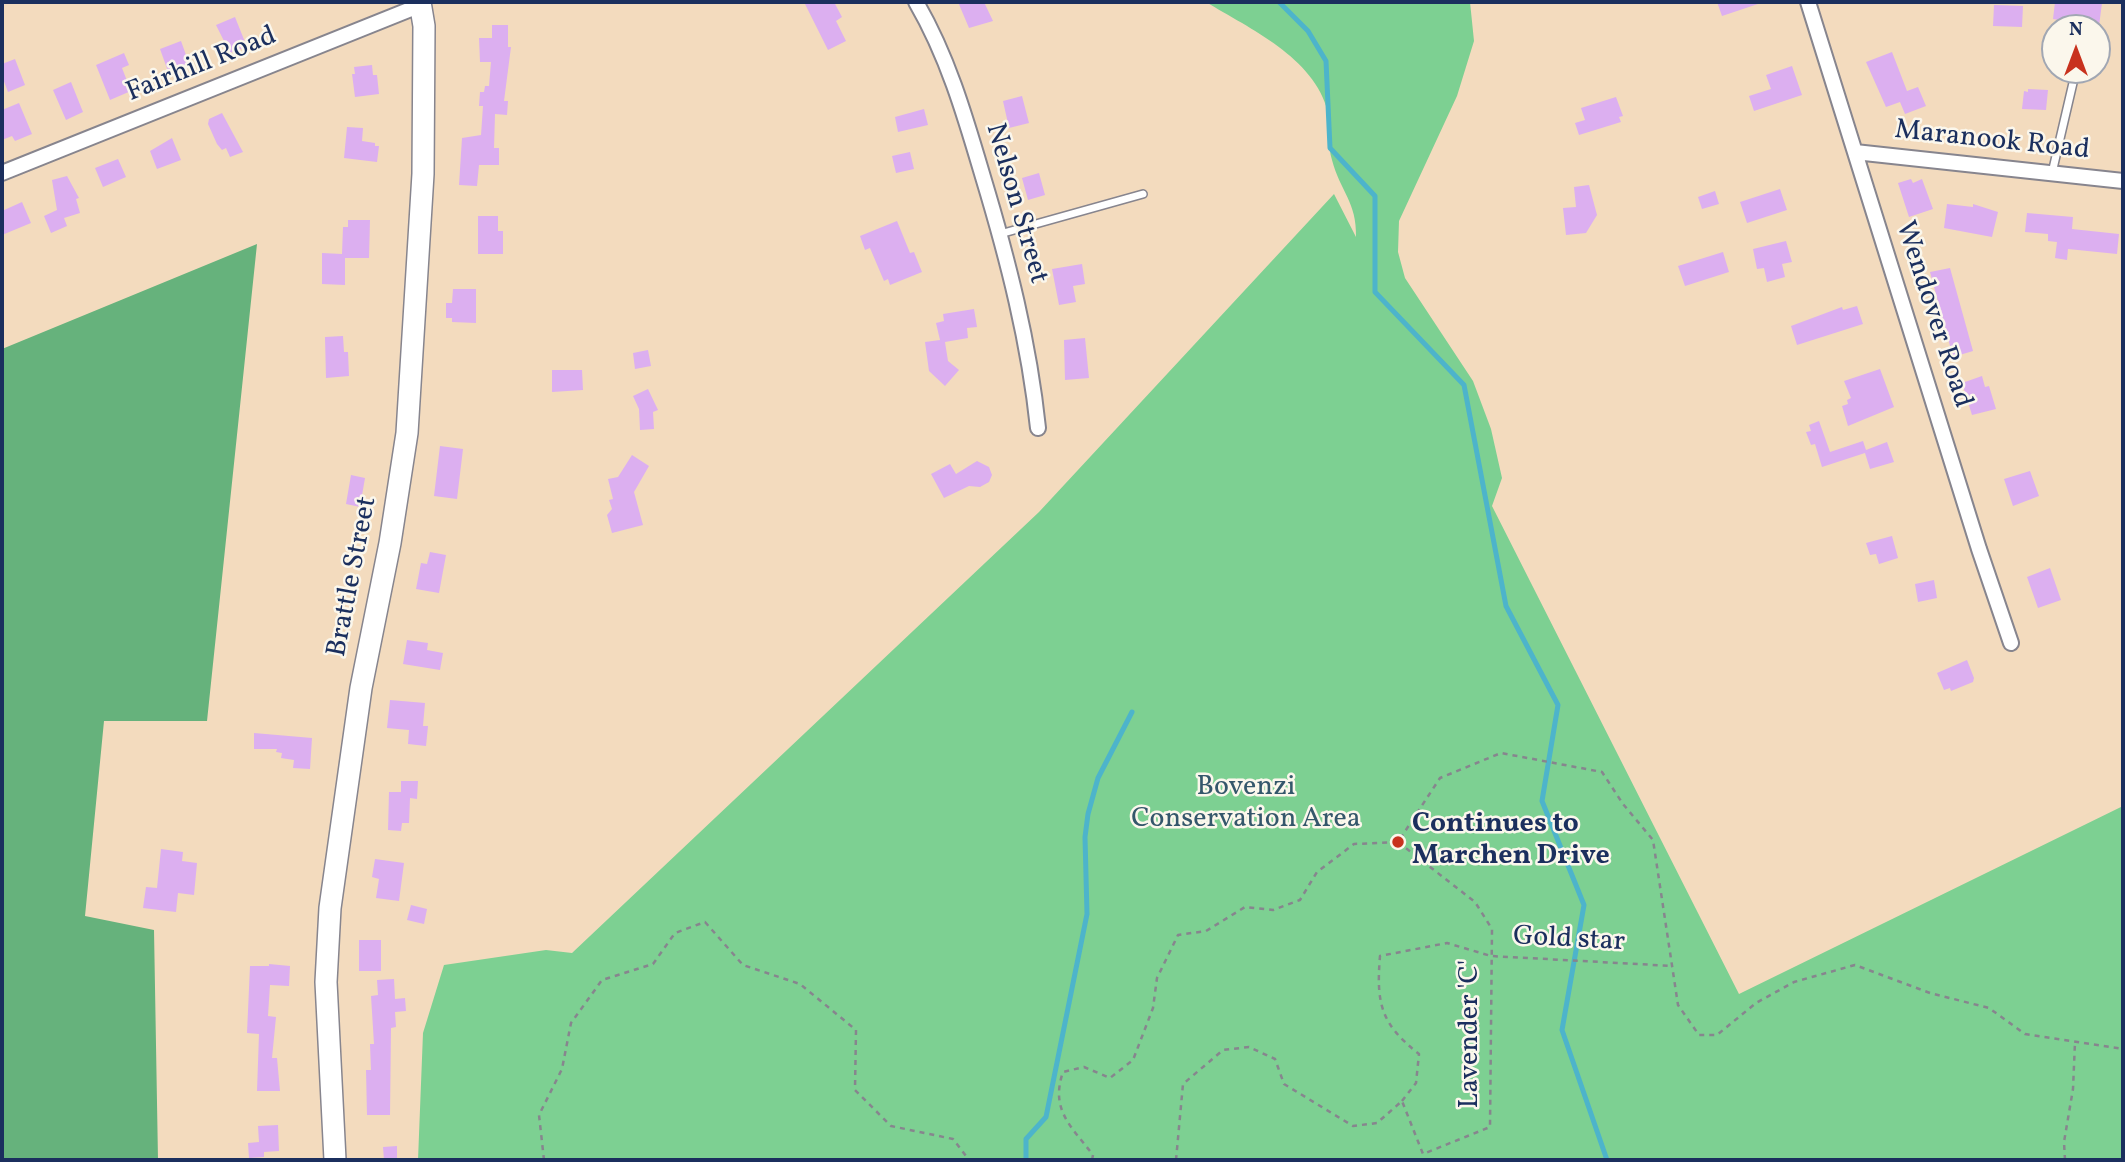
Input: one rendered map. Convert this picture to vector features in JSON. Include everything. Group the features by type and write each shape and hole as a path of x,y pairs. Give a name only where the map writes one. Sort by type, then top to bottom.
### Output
{"street":[{"name":"Nelson Street","path":"916,2 952,74 1000,234 1032,376 1038,428"},
{"name":"Wendover Road","path":"1808,2 2011,643"},
{"name":"Fairhill Road","path":"2,173 420,3"},
{"name":"Brattle Street","path":"335,1160 326,982 328,933 333,871 355,724 390,543 407,433 423,174 424,26 420,3"},
{"name":"Maranook Road","path":"1855,152 2123,181"}],"lane":[{"path":"2052,173 2073,84"},
{"path":"1000,234 1143,194"}],"path":[{"path":"1092,1160 1093,1155 1063,1116 1056,1091 1063,1072 1084,1067 1110,1078 1133,1060 1153,1008 1157,978 1178,935 1206,931 1245,907 1273,910 1300,900 1317,872 1353,844 1398,842 1440,778 1501,753 1602,772 1623,804 1653,840 1678,1005 1699,1034 1717,1034 1756,1003 1794,982 1856,965 1930,993 1989,1008 2025,1034 2123,1049"},
{"name":"Lavender 'C'","path":"1398,842 1475,902 1492,929 1490,1127 1423,1154 1402,1101"},
{"path":"544,1160 539,1115 562,1069 571,1023 602,980 653,964 675,933 705,922 743,965 800,984 856,1030 855,1090 891,1126 953,1139 969,1160"},
{"name":"Gold star","path":"1402,1101 1416,1083 1419,1054 1396,1036 1377,994 1380,956 1447,943 1492,956 1672,966"},
{"path":"2065,1160 2064,1142 2073,1089 2075,1042"},
{"path":"1176,1160 1183,1084 1223,1050 1249,1047 1275,1059 1284,1084 1353,1126 1377,1123 1402,1101"}],"green space":[{"name":"Bovenzi Conservation Area","path":"1206,2 1470,2 1474,41 1457,96 1399,221 1398,252 1405,278 1473,381 1491,429 1502,478 1492,506 1739,994 2123,806 2123,1160 418,1160 423,1033 444,965 546,950 572,953 1039,512 1334,194 1356,237 1351,205 1335,171 1328,112 1321,93 1309,75 1278,46"},
{"path":"257,244 207,721 104,721 85,916 154,930 158,1160 2,1160 2,349"}],"building":[{"path":"804,2 834,2 842,17 836,21 846,41 828,50"},
{"path":"958,2 984,2 993,21 969,28"},
{"path":"1717,2 1757,2 1758,4 1722,16"},
{"path":"2055,2 2102,3 2101,14 2054,14"},
{"path":"1994,5 2023,6 2022,27 1993,26"},
{"path":"235,17 245,42 242,43 243,48 230,53 216,25"},
{"path":"492,25 508,25 508,47 511,47 504,101 508,101 507,115 495,114 494,148 499,148 499,165 479,165 477,186 459,185 462,138 481,135 483,106 479,106 480,92 484,92 485,86 489,86 491,62 480,62 479,38 492,38"},
{"path":"181,41 190,66 169,74 160,49"},
{"path":"1892,52 1907,91 1918,87 1926,106 1905,114 1900,102 1886,107 1866,62"},
{"path":"124,53 129,65 122,68 131,91 110,100 96,65"},
{"path":"15,59 25,85 8,92 2,76 2,64"},
{"path":"372,65 373,75 377,75 379,94 355,97 352,74 355,74 354,67"},
{"path":"1792,66 1802,95 1754,111 1749,96 1771,89 1766,75"},
{"path":"71,82 83,112 66,120 53,90"},
{"path":"2028,89 2048,90 2046,110 2022,109 2024,91 2028,92"},
{"path":"1022,96 1029,123 1009,128 1003,101"},
{"path":"1616,97 1623,116 1619,117 1621,122 1579,135 1575,123 1585,120 1581,108"},
{"path":"19,103 32,134 15,141 12,136 2,140 2,110"},
{"path":"924,109 928,125 898,132 895,117"},
{"path":"222,113 243,152 230,157 226,148 222,150 217,144 208,124 209,119"},
{"path":"347,127 363,128 362,141 379,146 377,162 344,158"},
{"path":"172,138 181,160 157,169 150,151"},
{"path":"910,152 914,169 896,173 892,156"},
{"path":"118,159 126,177 103,187 95,168"},
{"path":"1039,173 1045,195 1028,200 1022,178"},
{"path":"67,176 79,198 76,199 80,213 64,218 67,226 51,233 44,216 57,210 52,180"},
{"path":"1911,179 1913,183 1922,179 1933,209 1909,217 1898,183"},
{"path":"1589,185 1597,215 1586,233 1566,235 1563,208 1576,207 1574,187"},
{"path":"1780,189 1787,210 1747,223 1740,202"},
{"path":"1715,191 1719,204 1702,209 1698,197"},
{"path":"22,202 31,223 2,235 2,211"},
{"path":"1947,204 1973,207 1973,204 1998,212 1992,237 1944,228"},
{"path":"2027,213 2073,217 2072,229 2119,234 2117,254 2068,249 2067,260 2055,258 2057,242 2048,241 2048,234 2025,232"},
{"path":"478,216 498,216 498,231 503,231 503,254 478,254"},
{"path":"348,220 370,220 369,258 345,258 345,285 322,284 322,253 342,254 343,227 348,227"},
{"path":"897,221 910,253 914,252 922,272 890,285 888,279 884,281 870,248 865,250 860,236"},
{"path":"1786,241 1792,262 1782,264 1785,277 1767,282 1764,268 1757,269 1753,249"},
{"path":"1723,252 1729,272 1685,286 1678,266"},
{"path":"1082,264 1085,284 1073,286 1076,302 1059,305 1052,269"},
{"path":"1950,268 1973,351 1953,357 1930,272"},
{"path":"453,289 476,289 476,323 452,322 452,318 446,318 446,303 452,303"},
{"path":"1857,306 1863,324 1797,345 1791,326 1842,307 1843,310"},
{"path":"974,309 977,327 967,328 968,338 945,342 948,361 959,370 945,386 929,371 925,342 940,340 936,323 944,321 943,314"},
{"path":"343,336 344,352 348,352 349,376 326,378 325,337"},
{"path":"1085,338 1089,378 1065,380 1064,340"},
{"path":"648,350 651,366 635,369 633,353"},
{"path":"1880,369 1894,407 1848,426 1842,406 1848,404 1847,400 1851,398 1844,381"},
{"path":"552,370 582,370 583,390 552,392"},
{"path":"1982,376 1985,387 1989,386 1996,409 1972,415 1962,383"},
{"path":"648,389 658,410 653,412 654,429 640,430 639,409 633,396"},
{"path":"1819,421 1830,452 1863,441 1866,450 1887,442 1894,462 1870,469 1865,453 1822,467 1815,444 1811,445 1806,432 1811,431 1809,425"},
{"path":"440,446 463,449 457,499 434,496"},
{"path":"632,455 649,466 634,492 643,525 612,533 607,515 612,509 609,500 613,499 608,479 618,477"},
{"path":"977,461 989,467 992,475 989,482 980,487 969,486 944,498 931,474 950,464 956,474"},
{"path":"2030,471 2039,496 2013,506 2004,479"},
{"path":"351,475 365,478 360,507 346,504"},
{"path":"1892,536 1898,558 1879,564 1876,554 1870,555 1866,543"},
{"path":"430,552 446,555 439,593 416,589 421,563 427,564"},
{"path":"2050,568 2061,600 2038,608 2027,577"},
{"path":"1934,580 1937,598 1918,602 1915,584"},
{"path":"407,640 428,643 427,650 443,653 440,670 403,664"},
{"path":"1967,660 1973,682 1951,691 1950,688 1944,690 1937,673"},
{"path":"390,700 425,703 423,726 428,726 426,746 408,744 409,730 387,728"},
{"path":"254,733 312,738 310,769 293,768 294,760 281,758 282,753 276,752 277,749 254,749"},
{"path":"401,781 418,781 417,799 410,798 409,823 402,823 401,831 388,830 389,792 401,792"},
{"path":"161,849 183,852 182,861 197,863 194,895 178,893 176,912 143,908 146,887 157,888"},
{"path":"375,859 404,863 399,901 376,898 379,879 372,877"},
{"path":"411,905 427,909 424,924 407,920"},
{"path":"359,940 381,940 381,971 359,971"},
{"path":"250,966 290,966 289,986 270,985 268,1016 276,1017 272,1058 277,1058 280,1091 257,1091 259,1034 247,1033"},
{"path":"394,979 395,999 405,998 406,1011 395,1012 396,1027 391,1028 390,1115 367,1115 366,1070 371,1070 370,1044 374,1044 371,996 378,995 377,980"},
{"path":"278,1125 279,1151 264,1152 264,1157 249,1158 248,1143 259,1142 258,1126"},
{"path":"397,1146 397,1160 384,1160 383,1147"}],"waterway":[{"path":"1279,2 1308,31 1326,61 1330,148 1375,196 1375,292 1464,385 1506,606 1558,705 1542,801 1584,905 1562,1030 1607,1160"},
{"path":"1026,1160 1026,1139 1046,1117 1087,914 1085,837 1088,814 1098,778 1132,712"}],"place":[{"name":"Continues to Marchen Drive","path":"1398,842"}]}
